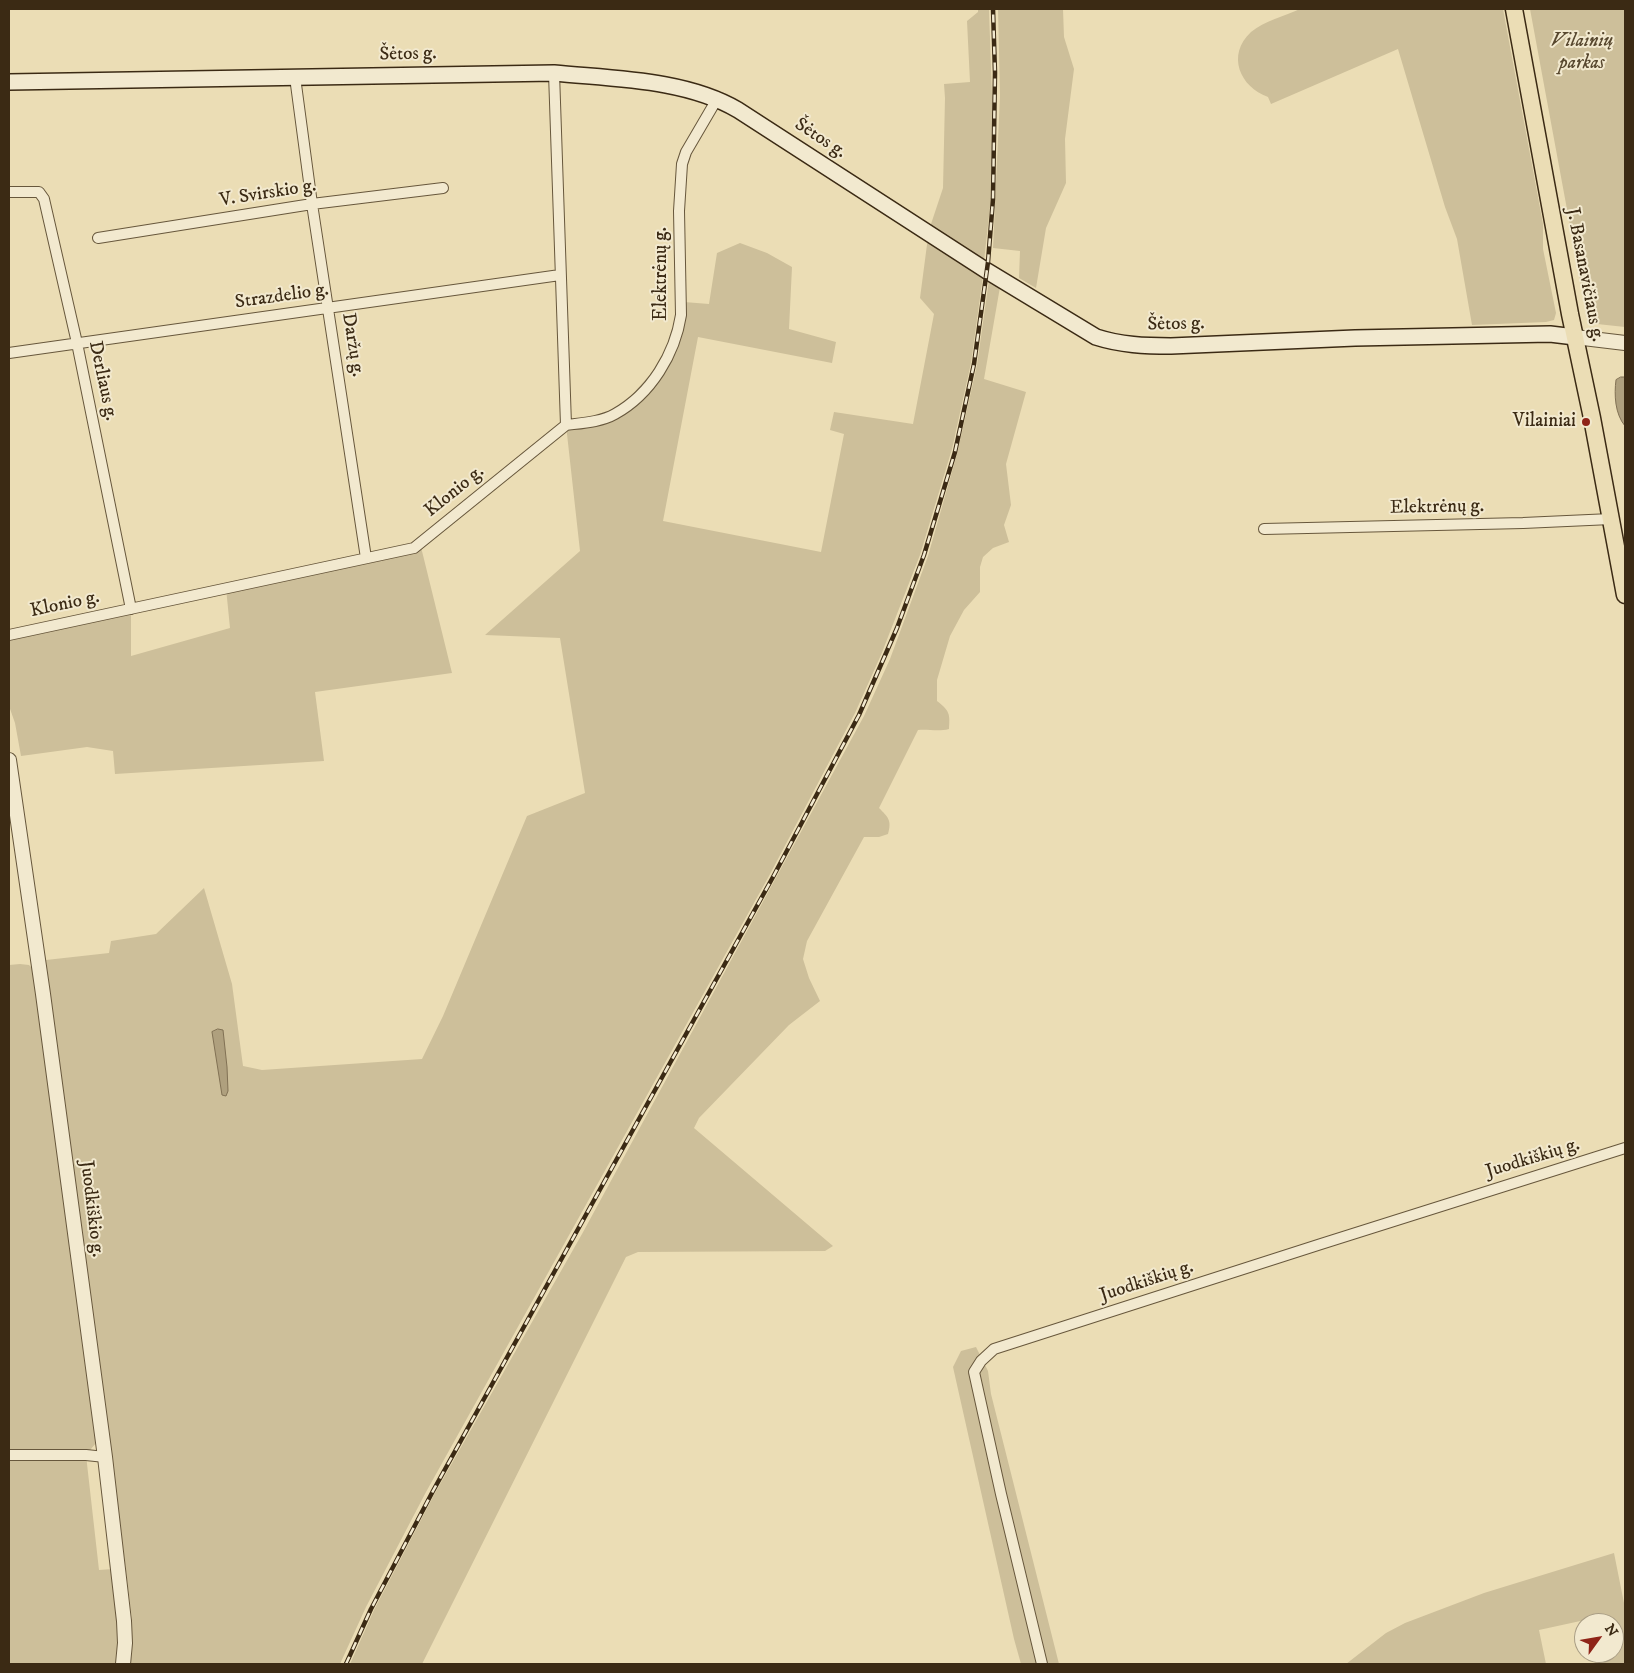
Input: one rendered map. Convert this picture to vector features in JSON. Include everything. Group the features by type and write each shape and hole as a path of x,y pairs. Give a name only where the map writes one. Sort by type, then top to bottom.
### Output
{"main road":[{"name":"J. Basanavičiaus g.","path":"1514,9 1625,596"},
{"name":"Šėtos g.","path":"9,82 554,73 629,80 676,88 717,99 738,110 986,271 1096,336 1110,342 1140,346 1163,346 1355,338 1550,334 1575,337"}],"street":[{"path":"554,73 566,426"},
{"name":"Daržų g.","path":"295,77 312,204 366,558"},
{"name":"Elektrėnų g.","path":"566,426 614,415 631,403 659,372 671,351 679,330 681,314 679,211 682,164 686,152 717,99"},
{"name":"V. Svirskio g.","path":"98,238 312,204 443,188"},
{"name":"Derliaus g.","path":"9,192 36,191 42,194 77,343 131,609"},
{"name":"Strazdelio g.","path":"9,353 560,276"},
{"path":"1575,337 1625,343"},
{"name":"Klonio g.","path":"9,635 414,548 566,426"},
{"name":"Elektrėnų g.","path":"1264,529 1533,523 1611,519"},
{"name":"Juodkiškio g.","path":"9,760 43,994 105,1457 124,1621 125,1643 123,1664"},
{"name":"Juodkiškių g.","path":"1042,1664 974,1372 980,1361 994,1349 1625,1148"},
{"path":"9,1455 86,1455 105,1457"}],"green space":[{"path":"978,9 989,9 993,126 991,198 984,261 930,227 943,188 944,84 970,82 967,21 978,12"},
{"path":"998,9 1063,9 1064,37 1074,69 1065,139 1066,183 1046,228 1036,288 1019,278 1020,251 993,248 1000,96"},
{"path":"1300,9 1503,9 1543,224 1543,249 1556,313 1554,320 1546,322 1472,325 1457,239 1445,207 1398,49 1271,104 1268,97 1250,86 1244,78 1238,60 1239,50 1243,41 1251,32 1262,25"},
{"name":"Vilainių parkas","path":"1530,9 1625,9 1625,327 1588,323"},
{"path":"928,237 983,276 971,363 952,449 920,555 881,655 855,713 769,876 426,1492 366,1607 340,1664 130,1664 132,1619 46,960 109,953 111,941 156,934 204,888 232,984 243,1066 262,1070 422,1059 443,1016 527,816 585,793 560,638 485,635 580,551 566,425 614,415 671,351 684,302 709,304 717,253 740,243 767,253 792,267 789,329 836,342 832,363 698,337 663,521 821,552 844,434 830,430 834,412 913,424 934,314 920,298"},
{"path":"989,280 1000,287 984,379 1026,392 1006,464 1011,505 1004,525 1009,542 993,548 983,557 980,567 980,592 964,610 950,636 937,680 937,701 948,713 949,729 918,730 879,808 888,819 890,825 888,834 879,837 864,837 807,941 803,959 809,978 820,1001 789,1025 699,1118 694,1128 833,1246 825,1251 638,1252 626,1257 422,1664 350,1664 374,1610 435,1493 582,1234 864,716 890,659 928,556 957,454 977,365"},
{"path":"420,543 452,673 315,692 324,761 115,774 113,751 87,747 21,756 15,723 9,706 9,639 131,609 131,656 230,628 226,588"},
{"path":"9,965 29,965 33,969 69,1226 96,1443 86,1455 99,1570 113,1569 118,1628 117,1664 9,1664"},
{"path":"976,1347 988,1371 991,1394 1059,1664 1021,1664 1014,1639 953,1367 961,1351"},
{"path":"1614,1553 1625,1608 1625,1664 1595,1663 1624,1663 1624,1613 1574,1613 1574,1622 1539,1630 1546,1664 1346,1664 1386,1633 1405,1623 1484,1593"}],"shaded area":[{"path":"1625,377 1625,426 1619,416 1615,398 1616,380"},
{"path":"218,1029 223,1030 227,1067 228,1091 226,1096 222,1095 212,1032"}],"railway":[{"path":"346,1664 371,1609 433,1491 773,877 859,715 897,628 924,555 955,452 974,364 988,262 993,199 995,73 993,9"}],"place":[{"name":"Vilainiai","path":"1586,422"}]}
